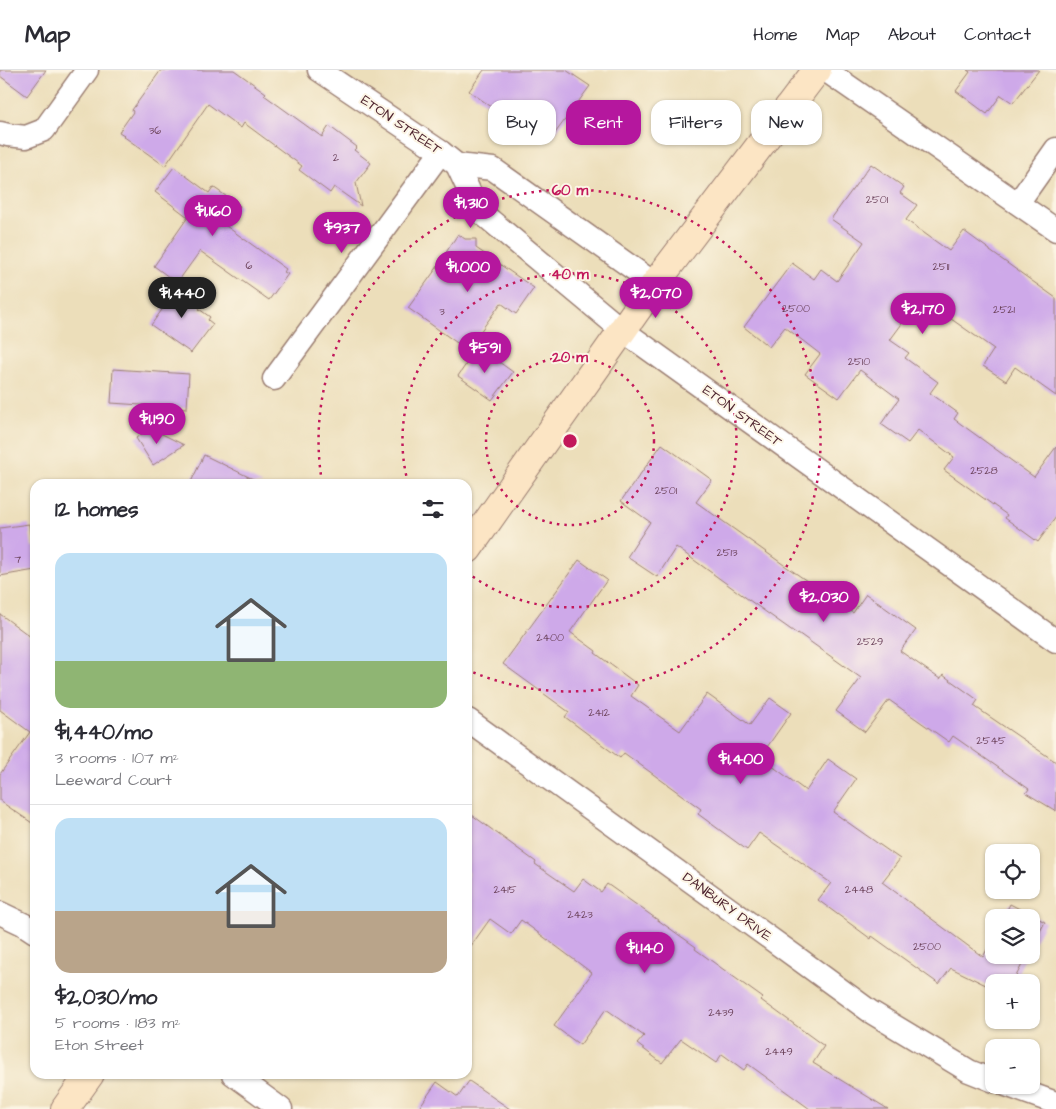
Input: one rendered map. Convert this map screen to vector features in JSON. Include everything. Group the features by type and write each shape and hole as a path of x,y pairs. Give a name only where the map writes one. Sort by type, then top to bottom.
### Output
{"main road":[{"path":"472,543 655,284 817,70"},
{"path":"65,1109 86,1079"}],"street":[{"path":"0,133 26,137 44,130 87,70"},
{"name":"ETON STREET","path":"319,70 449,158 493,168 655,284"},
{"path":"825,70 1056,230"},
{"path":"1018,203 1056,149"},
{"path":"274,379 449,158"},
{"name":"ETON STREET","path":"449,158 478,210 622,330 1056,641"},
{"name":"DANBURY DRIVE","path":"472,723 871,1012 969,1072 985,1077"},
{"path":"0,913 30,929"},
{"path":"240,1079 281,1109"},
{"path":"1031,1094 1056,1103"}],"building":[{"path":"0,70 46,70 27,96 0,76"},
{"path":"161,70 234,70 266,93 264,95 322,137 329,126 357,147 354,150 371,163 356,183 361,206 334,187 330,193 299,170 302,166 244,123 241,128 208,104 165,166 119,132 133,112 132,110"},
{"path":"484,70 566,70 590,86 580,100 566,100 566,118 556,132 556,100 488,100 488,104 469,91"},
{"path":"967,70 1039,70 1013,103 1001,95 987,114 956,91 970,72"},
{"path":"871,164 904,187 900,193 917,205 906,220 949,251 964,231 1056,298 1056,396 1015,367 1006,381 983,366 994,349 922,301 917,307 915,306 890,340 909,353 905,358 938,382 930,393 958,413 954,419 1034,477 1056,447 1056,517 1038,542 1005,518 1007,515 944,470 954,457 918,430 908,443 881,424 899,399 860,370 839,398 805,374 820,354 785,327 769,347 744,327 792,263 814,279 821,269 837,281 864,242 831,219"},
{"path":"174,167 209,193 213,187 240,206 226,226 286,269 284,272 288,274 269,300 200,251 177,283 154,266 188,217 155,192"},
{"path":"458,234 465,239 476,239 476,248 534,288 516,314 501,303 467,350 408,308 446,255"},
{"path":"173,284 202,305 199,309 210,317 208,320 213,324 191,353 151,325 164,307 162,298"},
{"path":"478,347 513,372 492,400 458,376"},
{"path":"113,369 189,374 187,408 111,403"},
{"path":"150,428 184,445 153,465 136,438"},
{"path":"662,444 712,480 696,502 853,613 866,594 916,630 900,651 940,679 943,675 978,700 974,706 1056,762 1056,811 1026,793 1029,789 953,736 949,742 889,700 865,732 836,711 861,678 676,547 657,577 627,557 650,522 621,501"},
{"path":"204,455 253,479 192,479"},
{"path":"29,524 30,571 0,576 0,528"},
{"path":"579,560 607,580 570,632 638,685 631,696 680,731 707,694 750,725 770,698 791,713 760,757 806,791 828,759 856,779 833,812 900,859 882,882 983,957 985,953 985,964 1022,964 1017,974 985,974 985,985 951,968 939,984 872,936 871,939 818,900 831,883 759,833 747,850 698,814 701,809 624,753 620,758 565,717 569,712 503,664"},
{"path":"0,614 30,636 30,732 0,710"},
{"path":"30,732 30,822 0,801 0,774"},
{"path":"472,815 536,862 535,864 574,891 583,879 601,892 607,884 696,947 695,949 763,998 761,1000 824,1046 813,1063 888,1109 810,1109 748,1064 744,1070 722,1054 716,1063 681,1039 662,1063 637,1044 644,1036 606,1009 580,1045 554,1026 592,973 521,920 511,934 490,919 472,944"},
{"path":"1010,904 1020,909 1008,909"},
{"path":"1040,919 1045,922 1040,931"},
{"path":"469,1081 510,1109 418,1109 437,1082 458,1097"}]}
